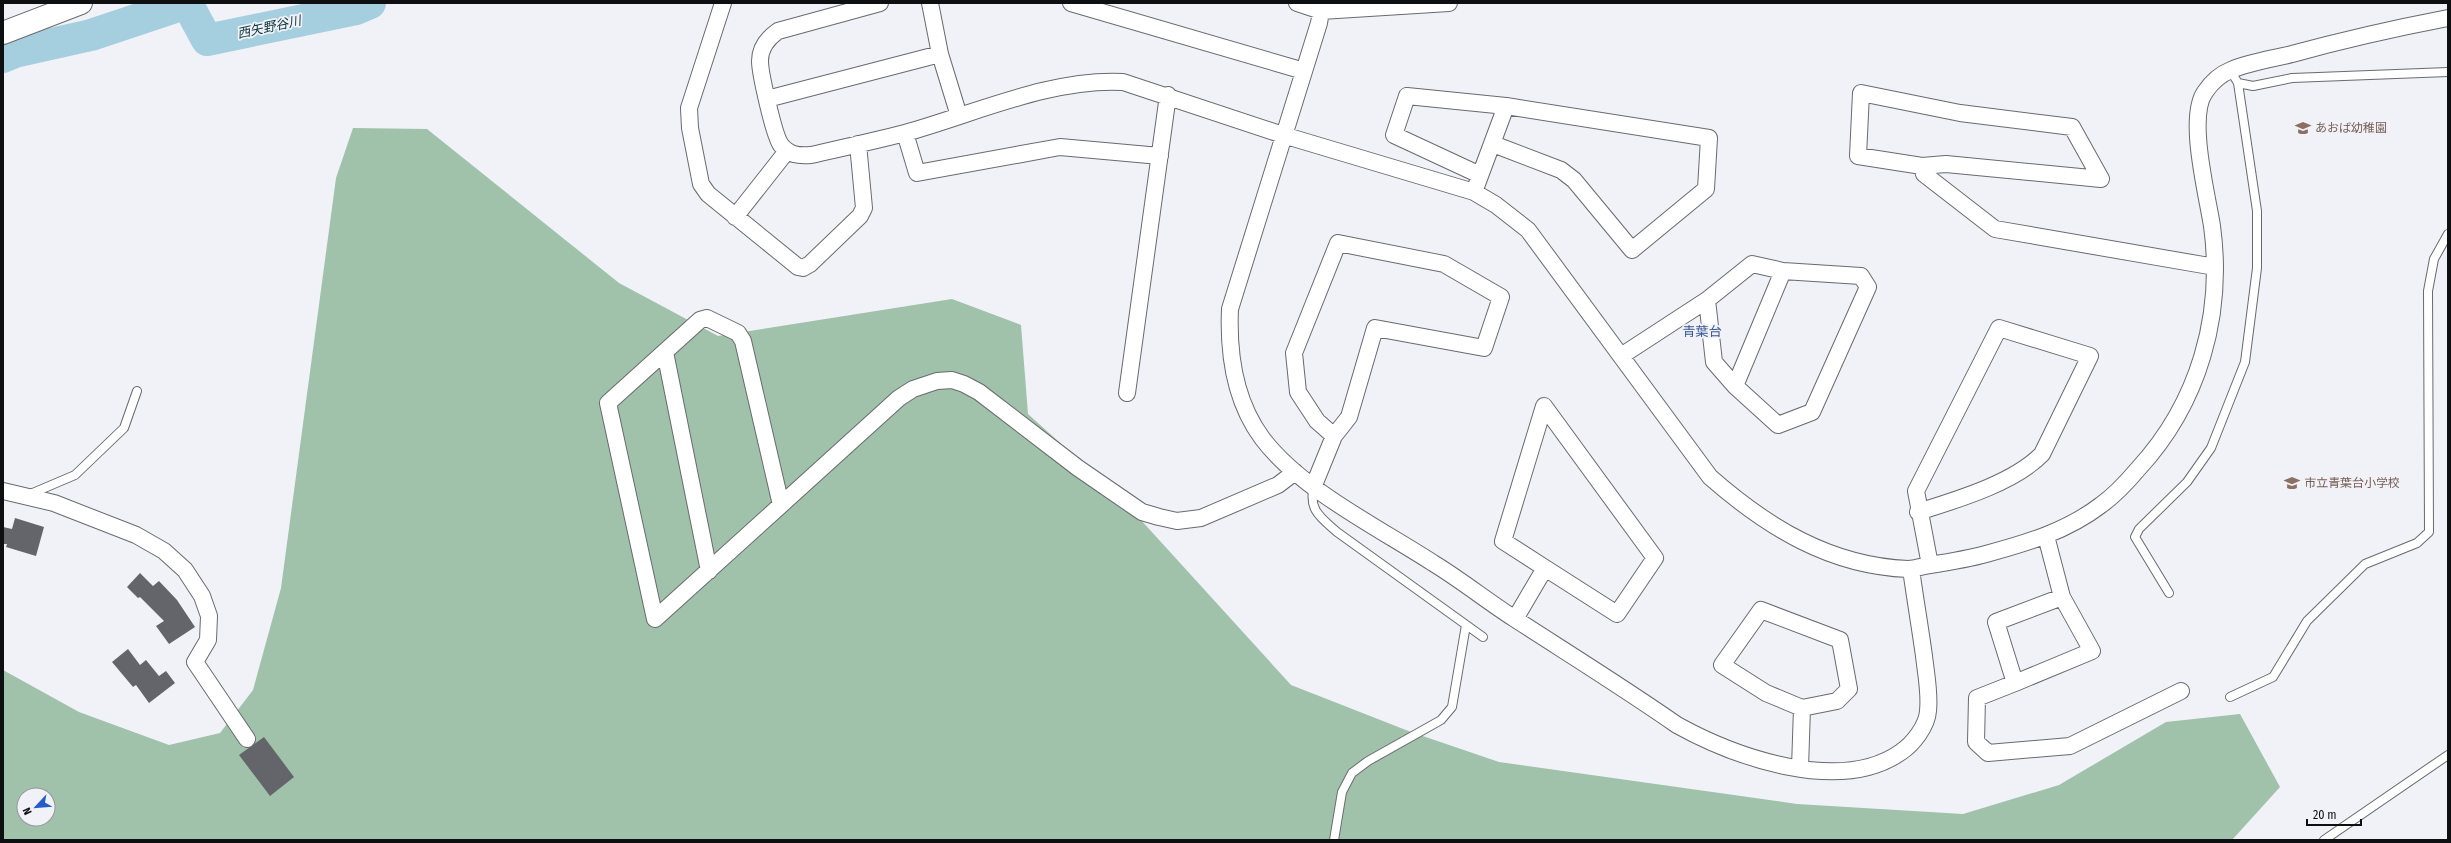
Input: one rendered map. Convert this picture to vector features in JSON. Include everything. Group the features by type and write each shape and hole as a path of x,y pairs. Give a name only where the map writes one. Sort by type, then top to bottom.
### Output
{"street":[{"path":"3,33 81,3"},
{"path":"723,3 689,108 690,128 701,184 708,194 734,217 798,267 803,268 810,264 860,216 864,208 858,144"},
{"path":"880,3 778,30 768,38 763,47 760,61 767,99 779,144 787,151 797,156 811,155 905,133 1035,94 1104,81 1123,82 1168,95 1283,135 1474,192 1496,205 1528,230 1710,477 1738,502 1768,524 1802,542 1850,559 1911,569 1962,560 2046,536 2102,505 2121,488 2153,454 2176,420 2192,390 2201,362 2214,304 2216,267 2196,125 2199,103 2205,92 2215,80 2234,77 2344,40 2448,18"},
{"path":"930,3 940,54 959,116"},
{"path":"1071,3 1304,71"},
{"path":"1297,3 1321,11 1354,6 1449,3"},
{"path":"1321,11 1319,23 1230,309 1230,353 1238,389 1248,415 1262,438 1295,472 1378,531 1433,563 1515,619 1677,725 1707,742 1774,764 1800,768 1845,771 1861,770 1880,764 1909,746 1921,729 1928,712 1928,689 1911,569"},
{"path":"767,99 940,54"},
{"path":"1861,93 1960,113 2072,128 2102,179 1946,164 1922,166 1858,156 1861,93"},
{"path":"1127,393 1168,95"},
{"path":"1480,175 1394,135 1407,96 1506,106 1709,138 1706,189 1632,250 1574,180 1561,170 1493,144"},
{"path":"1474,192 1506,106"},
{"path":"905,133 917,172 1060,147 1160,156"},
{"path":"734,217 787,151"},
{"path":"1922,166 1924,174 1995,229 2216,267"},
{"path":"1314,485 1334,436 1349,417 1375,328 1484,348 1501,297 1444,264 1338,243 1294,353 1298,392 1317,421 1334,436"},
{"path":"1621,356 1707,300 1752,264 1783,271 1861,276 1868,287 1812,412 1778,425 1735,386 1714,362 1707,300"},
{"path":"1735,386 1783,271"},
{"path":"781,505 743,341 738,333 707,318 700,320 608,404 655,619 709,571 899,398 913,389 937,381 952,380 979,392 1078,468 1142,512 1159,517 1177,521 1201,518 1278,485 1295,472"},
{"path":"1918,512 1961,499 2030,466 2042,454 2090,356 1999,328 1916,492 1918,512 1930,565"},
{"path":"665,352 709,571"},
{"path":"1544,406 1655,558 1617,614 1545,568 1503,541 1544,406"},
{"path":"3,491 54,503 136,535 164,551 185,570 202,596 209,616 208,640 195,662 247,739"},
{"path":"2046,536 2062,597 2092,651 1977,698 1976,742 1988,753 2070,746 2181,691"},
{"path":"1515,619 1545,568"},
{"path":"2015,683 1996,622 2062,597"},
{"path":"1761,610 1840,640 1849,689 1837,701 1802,708 1766,693 1722,665 1761,610"},
{"path":"1800,768 1802,708"}],"lane":[{"path":"2234,77 2253,86 2292,78 2448,72"},
{"path":"2169,593 2135,537 2139,529 2187,482 2211,448 2245,362 2257,268 2257,211 2234,77"},
{"path":"2230,697 2273,677 2307,621 2365,564 2417,543 2429,532 2428,291 2434,259 2448,234"},
{"path":"26,496 75,475 124,428 138,391"},
{"path":"1314,485 1311,496 1312,505 1320,516 1337,532 1483,637"},
{"path":"1334,840 1342,792 1352,773 1368,761 1441,720 1452,707 1466,625"},
{"path":"2324,840 2448,755"}],"green space":[{"path":"353,128 427,129 619,283 718,336 952,299 1021,325 1028,414 1120,497 1291,685 1411,732 1499,762 1797,804 1963,814 2059,785 2166,722 2240,714 2280,787 2232,840 3,840 3,670 79,712 169,745 220,733 253,690 281,588 336,178"}],"building":[{"path":"15,518 44,527 36,556 6,547 7,544 3,544 3,527 12,529"},
{"path":"140,573 153,586 159,581 177,600 195,627 169,644 156,626 164,621 140,597 138,598 127,587"},
{"path":"128,649 140,665 146,660 159,676 166,671 175,683 149,703 136,685 133,687 112,662"},
{"path":"264,737 294,777 270,796 239,755"}],"waterway":[{"name":"西矢野谷川","path":"187,3 207,40 356,9 370,3"},
{"name":"西矢野谷川","path":"3,57 15,52 91,35 187,3"}],"place":[{"name":"あおば幼稚園","path":"2303,128"},
{"name":"市立青葉台小学校","path":"2292,483"}],"district":[{"name":"青葉台","path":"1702,331"}]}
